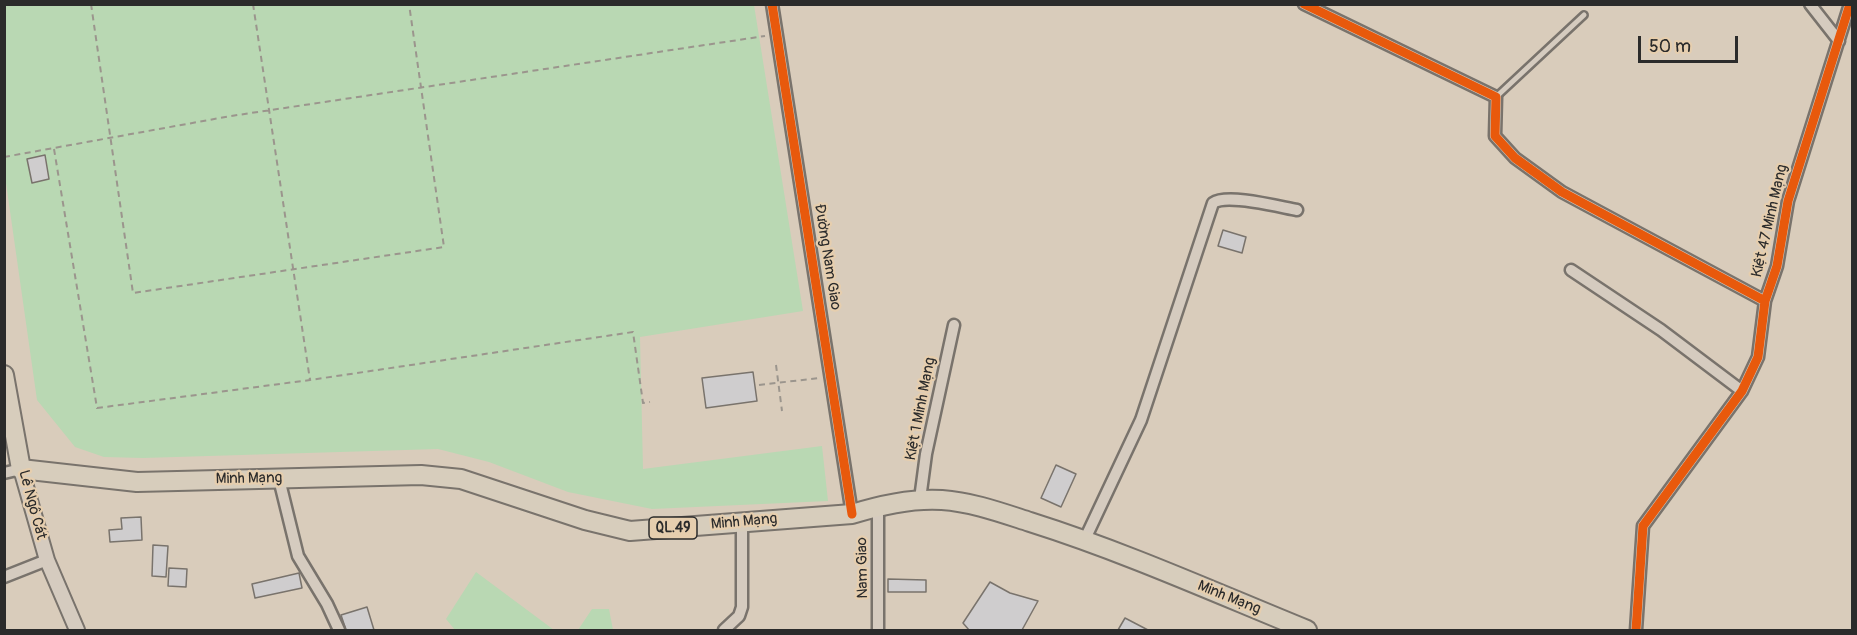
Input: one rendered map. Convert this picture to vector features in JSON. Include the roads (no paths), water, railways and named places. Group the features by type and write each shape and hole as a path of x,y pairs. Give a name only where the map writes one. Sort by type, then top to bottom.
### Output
{"highway":[{"name":"Lê Ngô Cát","path":"4,375 13,471"},
{"name":"Minh Mạng","path":"13,471 136,482 421,475 461,479 585,520 630,531 852,514 878,506 920,499 944,500 979,506 1085,539 1298,629"}],"street":[{"name":"Đường Nam Giao","path":"772,4 852,514"},
{"path":"1304,4 1496,97 1495,136 1515,158 1562,192 1765,301"},
{"path":"1810,4 1839,41"},
{"name":"Kiệt 47 Minh Mạng","path":"1636,630 1643,526 1742,391 1758,357 1765,301 1777,266 1788,201 1801,152 1850,4"},
{"path":"1085,539 1151,394 1182,292 1214,203 1218,200 1230,199 1298,210"},
{"path":"1570,270 1661,330 1742,391"},
{"name":"Kiệt 1 Minh Mạng","path":"920,499 928,443 954,325"},
{"name":"Lê Ngô Cát","path":"13,471 77,630"},
{"path":"279,479 298,556 327,603 339,630"},
{"name":"Nam Giao","path":"878,506 878,630"},
{"path":"724,630 739,616 742,607 742,522"},
{"path":"4,577 47,560"}],"lane":[{"path":"1496,97 1584,15"}]}
